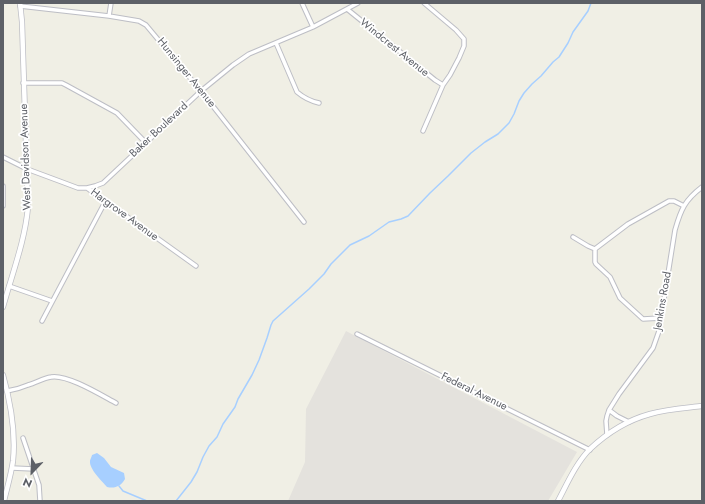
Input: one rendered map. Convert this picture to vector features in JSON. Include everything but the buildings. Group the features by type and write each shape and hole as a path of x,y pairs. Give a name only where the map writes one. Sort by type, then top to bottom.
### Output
{"street":[{"path":"109,16 112,3"},
{"path":"302,3 313,27"},
{"name":"Baker Boulevard","path":"87,188 96,186 103,182 222,72 249,54 313,27 358,3"},
{"path":"423,131 443,85 450,76 464,46 464,39 456,30 424,3"},
{"name":"Hunsinger Avenue","path":"20,5 109,16 139,21 146,25 201,91 304,222"},
{"name":"West Davidson Avenue","path":"3,307 23,239 28,207 22,22 20,5"},
{"name":"Windcrest Avenue","path":"347,9 443,85"},
{"path":"276,43 297,92 310,101 319,103"},
{"path":"24,83 62,83 117,113 146,143"},
{"name":"Hargrove Avenue","path":"3,157 26,169 78,188 87,188 196,266"},
{"path":"3,186 3,206"},
{"name":"Jenkins Road","path":"607,435 606,421 609,410 618,394 654,348 661,318 675,230 684,206 692,195 702,187"},
{"path":"595,248 628,224 668,201 674,201 684,206"},
{"path":"42,321 105,202"},
{"path":"573,237 588,246 595,248"},
{"path":"595,248 595,262 610,276 620,298 643,319 661,318"},
{"path":"9,286 52,301"},
{"name":"Federal Avenue","path":"357,334 590,450"},
{"path":"3,375 13,420 14,451 12,468 4,501"},
{"path":"7,391 53,376 78,384 116,403"},
{"path":"558,501 579,464 590,450 607,435 629,422 650,414 702,406"},
{"path":"609,410 629,422"},
{"path":"23,438 39,485 40,501"},
{"path":"12,468 34,469"}],"shaded area":[{"path":"346,331 577,452 548,501 288,501 305,462 306,409"}],"water":[{"path":"97,453 104,458 111,467 124,473 125,479 120,485 113,488 107,487 99,478 90,464 92,455"}],"waterway":[{"path":"176,501 191,482 209,446 217,437 223,424 235,407 259,360 273,321 309,289 350,245 369,236 389,222 408,216 471,153 498,134 509,123 524,93 559,57 573,32 588,11 591,3"},
{"path":"119,486 123,491 147,501"}]}
